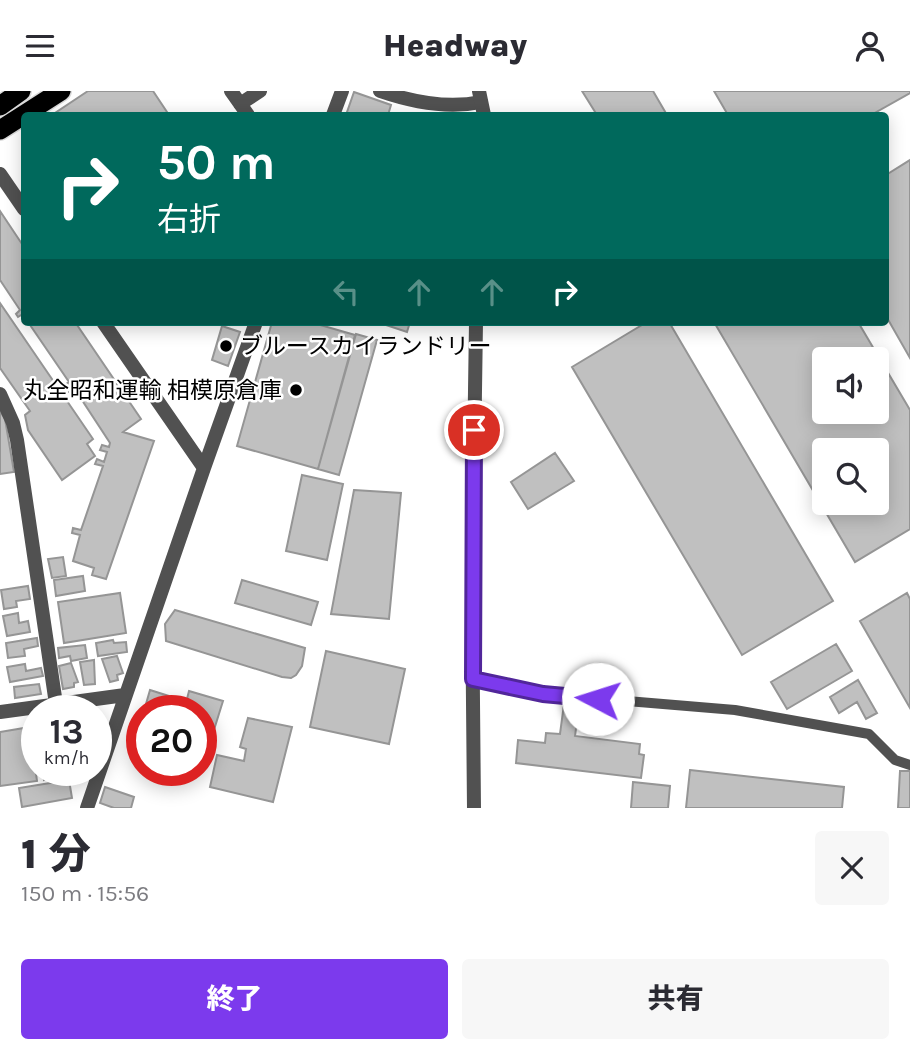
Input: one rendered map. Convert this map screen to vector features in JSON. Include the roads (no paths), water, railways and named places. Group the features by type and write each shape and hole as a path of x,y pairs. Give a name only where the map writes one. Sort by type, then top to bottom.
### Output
{"highway":[{"path":"0,106 21,91"},
{"path":"28,112 61,91"},
{"path":"0,130 21,117"}],"street":[{"path":"231,91 244,110 260,91"},
{"path":"334,112 342,91"},
{"path":"380,91 425,102 460,105 481,103"},
{"path":"0,174 21,205"},
{"path":"106,326 204,468"},
{"path":"87,808 255,326"},
{"path":"474,808 476,326"},
{"path":"0,394 13,423 17,440 55,695"},
{"path":"112,697 125,695"},
{"path":"0,712 21,709"}],"lane":[{"path":"473,679 543,694 735,711 869,734 895,760 910,765"}],"place":[{"name":"ブルースカイランドリー","path":"226,346"},
{"name":"丸全昭和運輸 相模原倉庫","path":"296,390"}]}
